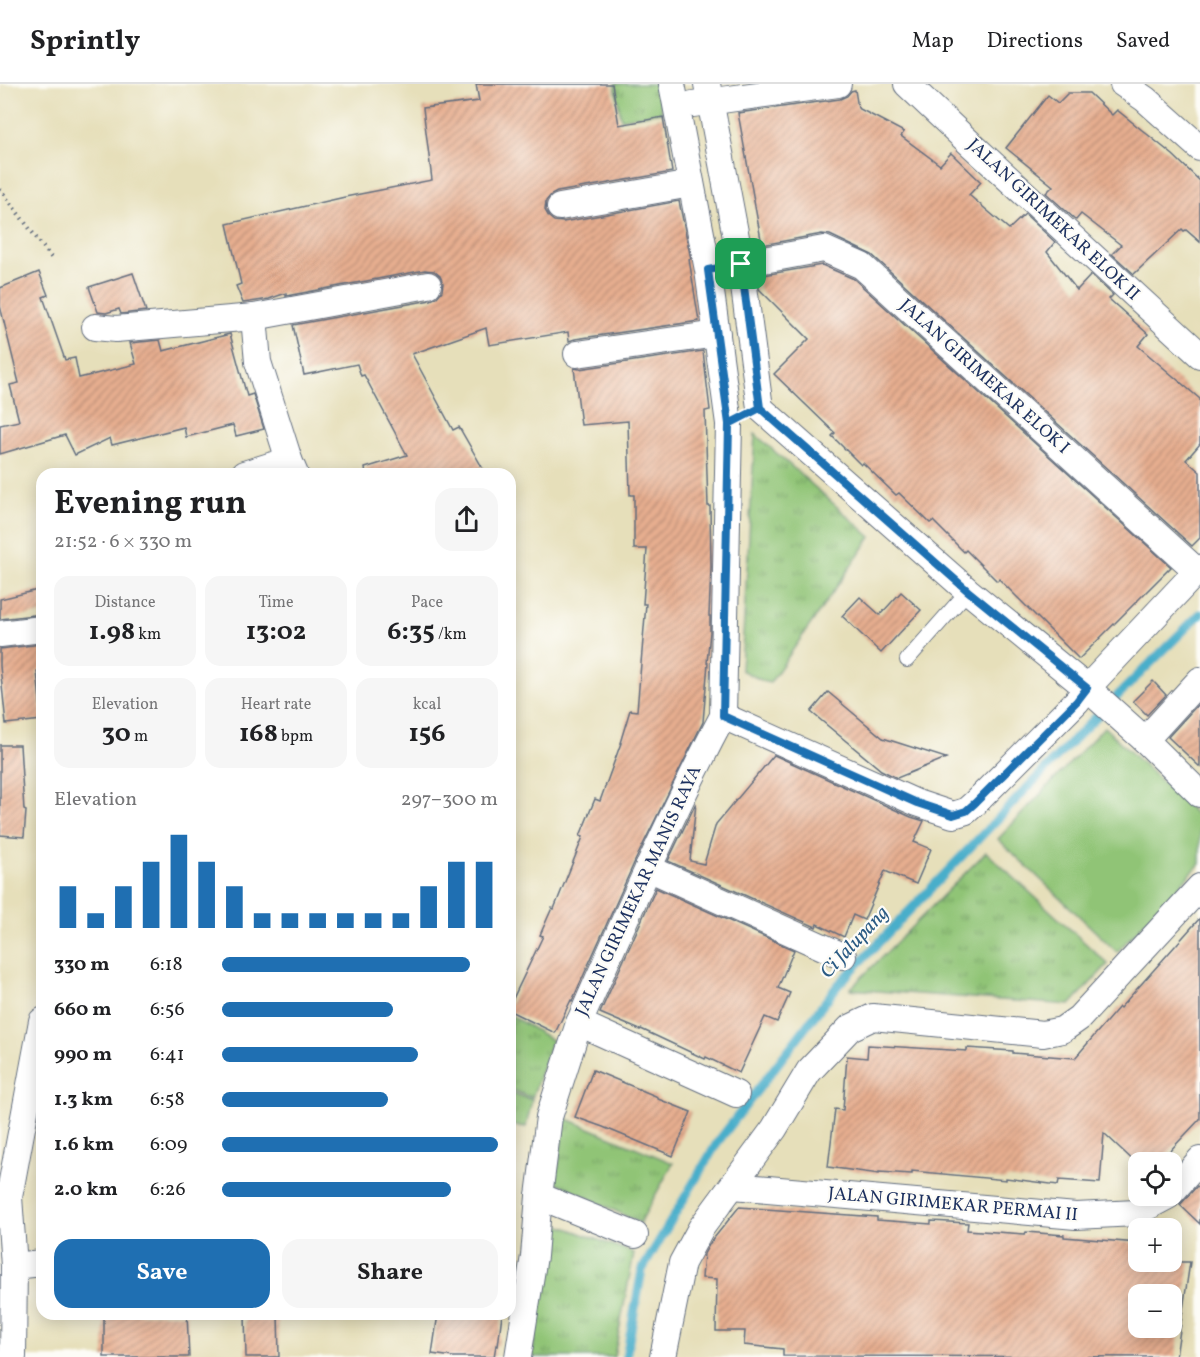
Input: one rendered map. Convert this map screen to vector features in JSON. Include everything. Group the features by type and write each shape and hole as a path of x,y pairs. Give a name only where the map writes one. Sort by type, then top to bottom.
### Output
{"street":[{"path":"674,95 838,84"},
{"name":"JALAN GIRIMEKAR ELOK II","path":"907,84 1200,355"},
{"path":"1123,84 1145,99 1200,148"},
{"path":"708,92 741,264 760,408 968,591 1091,691 1200,794"},
{"name":"JALAN GIRIMEKAR MANIS RAYA","path":"518,1357 534,1256 549,1117 579,1023 648,868 723,716 729,424 708,270 674,95"},
{"path":"560,207 691,183"},
{"name":"JALAN GIRIMEKAR ELOK I","path":"708,270 824,249 862,266 1198,569"},
{"path":"95,327 116,329 254,317 428,285"},
{"path":"254,317 258,362 292,467"},
{"path":"576,354 717,334"},
{"path":"729,424 760,408"},
{"path":"723,716 917,803 953,815 966,811 1077,701 1091,691 1198,569"},
{"path":"0,634 36,630"},
{"path":"1145,740 1200,680"},
{"path":"648,868 843,956"},
{"path":"663,1357 682,1263 701,1228 774,1129 809,1071 850,1028 873,1017 1043,1034 1062,1029 1079,1018 1200,887"},
{"path":"579,1023 736,1094"},
{"path":"13,1357 14,1266 5,1198 36,1050"},
{"path":"1182,1181 1200,1160"},
{"name":"JALAN GIRIMEKAR PERMAI II","path":"733,1186 1076,1216 1136,1213 1149,1206"},
{"path":"539,1196 635,1235"},
{"path":"14,1266 36,1264"}],"lane":[{"path":"908,660 968,591"}],"path":[{"path":"0,189 53,260"}],"green space":[{"path":"615,84 657,84 662,112 621,119"},
{"path":"755,434 871,537 770,683 741,670"},
{"path":"1104,727 1200,818 1200,864 1117,952 998,839"},
{"path":"986,852 1108,964 1070,1005 850,989"},
{"path":"516,1019 552,1040 532,1098 516,1091"},
{"path":"516,1094 532,1100 526,1127 516,1126"},
{"path":"565,1118 673,1163 640,1223 556,1182"},
{"path":"551,1222 634,1253 614,1357 532,1357"}],"building":[{"path":"476,84 612,84 619,125 663,117 672,172 557,192 546,201 545,210 554,221 563,222 679,201 691,259 689,259 699,321 569,341 568,332 489,345 486,328 412,354 453,430 459,427 483,468 365,468 407,455 364,375 361,376 357,364 304,375 293,325 431,300 442,291 443,283 440,276 434,271 425,270 286,296 286,293 269,299 243,303 236,286 241,284 227,224 432,180 423,108 479,101"},
{"path":"855,90 858,108 904,132 901,136 940,165 951,153 981,182 969,195 1009,229 1025,214 1055,242 1047,252 1077,290 1091,275 1113,295 1109,299 1148,334 1138,346 1200,399 1200,444 1186,460 1200,472 1200,538 1192,546 872,255 830,235 822,234 762,245 738,113 840,99"},
{"path":"1068,93 1089,93 1112,115 1117,110 1173,155 1200,181 1200,242 1182,229 1134,274 1112,254 1121,245 1081,214 1076,220 1046,193 1053,186 1006,148 1048,95 1058,103"},
{"path":"822,265 854,279 1171,567 1079,659 999,579 997,581 966,550 964,552 933,521 930,523 899,493 896,495 863,463 861,465 832,436 835,433 774,374 809,339 759,289 758,276"},
{"path":"39,272 48,295 43,297 65,360 75,358 79,378 136,364 130,343 160,340 163,351 230,334 247,396 253,394 264,429 236,436 233,425 186,437 184,427 112,445 110,438 75,455 65,435 0,454 0,425 19,421 10,385 19,383 0,306 0,288"},
{"path":"133,273 146,311 121,314 119,309 106,313 98,312 89,287"},
{"path":"703,351 710,410 705,411 708,506 710,506 710,632 703,722 555,1033 516,1014 516,992 543,936 540,935 552,908 554,909 583,837 580,836 595,799 600,801 630,710 637,711 646,604 643,604 647,549 634,549 634,495 630,495 628,421 581,425 574,368"},
{"path":"36,590 36,615 0,619 0,599"},
{"path":"901,592 921,610 881,653 842,616 860,597 880,615"},
{"path":"36,645 36,721 6,724 0,649"},
{"path":"1153,681 1166,695 1147,715 1133,701"},
{"path":"828,692 883,738 946,758 897,778 881,770 811,712"},
{"path":"1200,702 1200,767 1168,737"},
{"path":"0,745 20,745 24,810 26,811 24,837 0,835"},
{"path":"774,755 924,821 914,842 931,849 916,884 885,871 864,920 853,915 844,937 817,924 816,927 668,861 696,803 690,861 704,864 716,824"},
{"path":"656,888 794,950 778,988 790,993 777,1022 765,1017 739,1073 600,1013"},
{"path":"1200,918 1200,1119 1169,1152 1128,1152 1128,1156 1104,1133 1100,1183 1059,1180 1058,1185 1006,1178 1006,1180 912,1171 912,1174 879,1172 879,1174 828,1167 835,1109 843,1110 847,1056 867,1058 868,1045 967,1051 967,1048 1075,1058"},
{"path":"593,1070 691,1112 673,1156 575,1117"},
{"path":"1197,1186 1200,1188 1200,1224 1181,1206"},
{"path":"739,1207 877,1217 877,1220 931,1224 931,1221 968,1223 967,1230 1025,1234 1026,1232 1128,1242 1128,1272 1182,1272 1182,1262 1190,1262 1182,1316 1182,1284 1128,1284 1128,1338 1179,1338 1176,1357 783,1356 783,1349 744,1345 745,1331 716,1331 717,1279 702,1278 704,1254"},
{"path":"104,1320 187,1320 189,1357 104,1357"},
{"path":"245,1320 278,1320 279,1357 246,1357"},
{"path":"437,1320 501,1320 498,1346 496,1345 494,1357 453,1357 432,1354"}],"waterway":[{"name":"Ci Jalupang","path":"626,1357 642,1270 717,1143 838,985 1081,732 1200,614"}],"route":[{"path":"741,264 708,270 729,424 760,408 968,591 1087,688 1077,701 966,811 953,815 917,803 723,716 729,424 760,408 741,264"}]}
